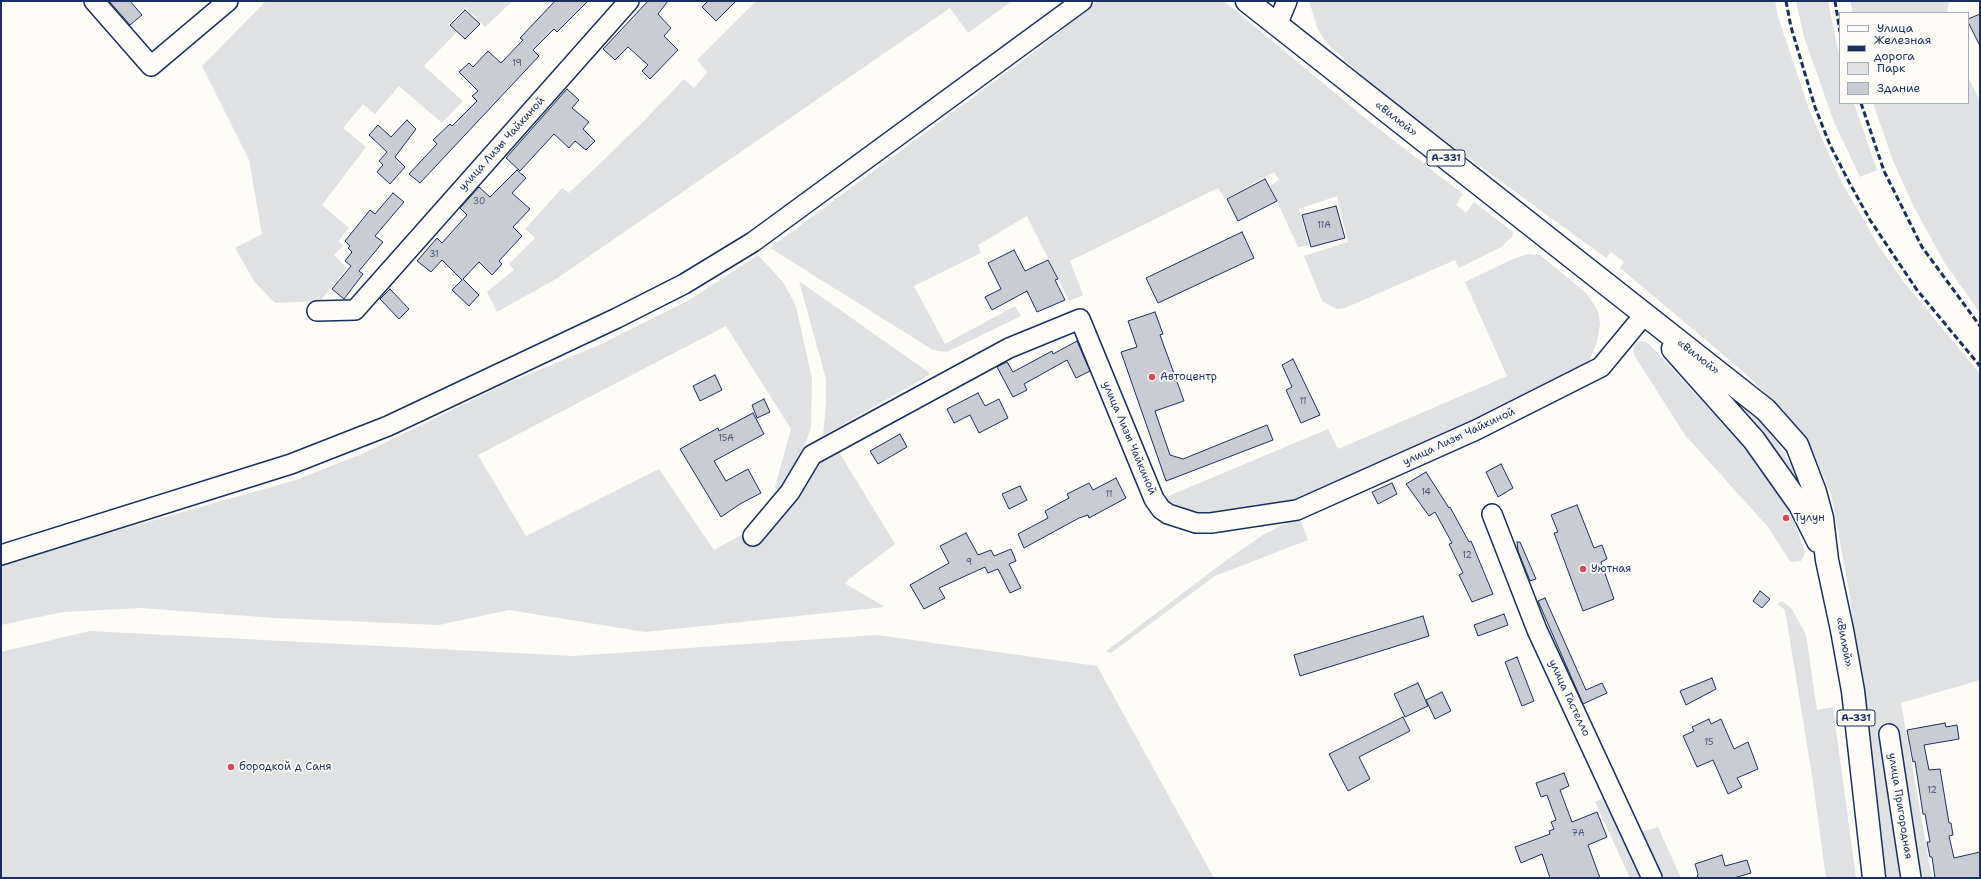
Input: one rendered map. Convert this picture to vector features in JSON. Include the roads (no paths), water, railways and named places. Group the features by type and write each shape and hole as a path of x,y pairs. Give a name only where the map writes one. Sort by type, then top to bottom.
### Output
{"highway":[{"name":"«Вилюй»","path":"1247,1 1766,410 1797,445 1815,492 1822,518 1828,560 1853,690 1874,878"},
{"path":"1644,315 1694,374 1754,440 1800,505 1828,560"}],"street":[{"path":"94,1 151,66 228,1"},
{"name":"улица Лизы Чайкиной","path":"317,311 355,310 629,1"},
{"path":"1,555 184,498 305,458 388,426 617,318 684,284 753,242 1082,1"},
{"path":"1277,25 1287,1"},
{"name":"улица Лизы Чайкиной","path":"753,536 790,492 812,455 1010,348 1080,319 1154,499 1161,509 1168,514 1196,523 1211,523 1297,510 1476,430 1602,367 1644,315"},
{"name":"улица Гастелло","path":"1492,514 1537,630 1652,878"},
{"name":"улица Пригородная","path":"1889,734 1911,878"}],"railway":[{"path":"1786,1 1791,27 1815,107 1830,145 1849,182 1870,220 1917,290 1980,366"},
{"path":"1835,1 1839,26"},
{"path":"1861,104 1884,171 1922,247 1980,326"}],"place":[{"name":"Автоцентр","path":"1152,377"},
{"name":"Тулун","path":"1786,518"},
{"name":"Уютная","path":"1583,569"},
{"name":"бородкой д Саня","path":"231,767"}]}
